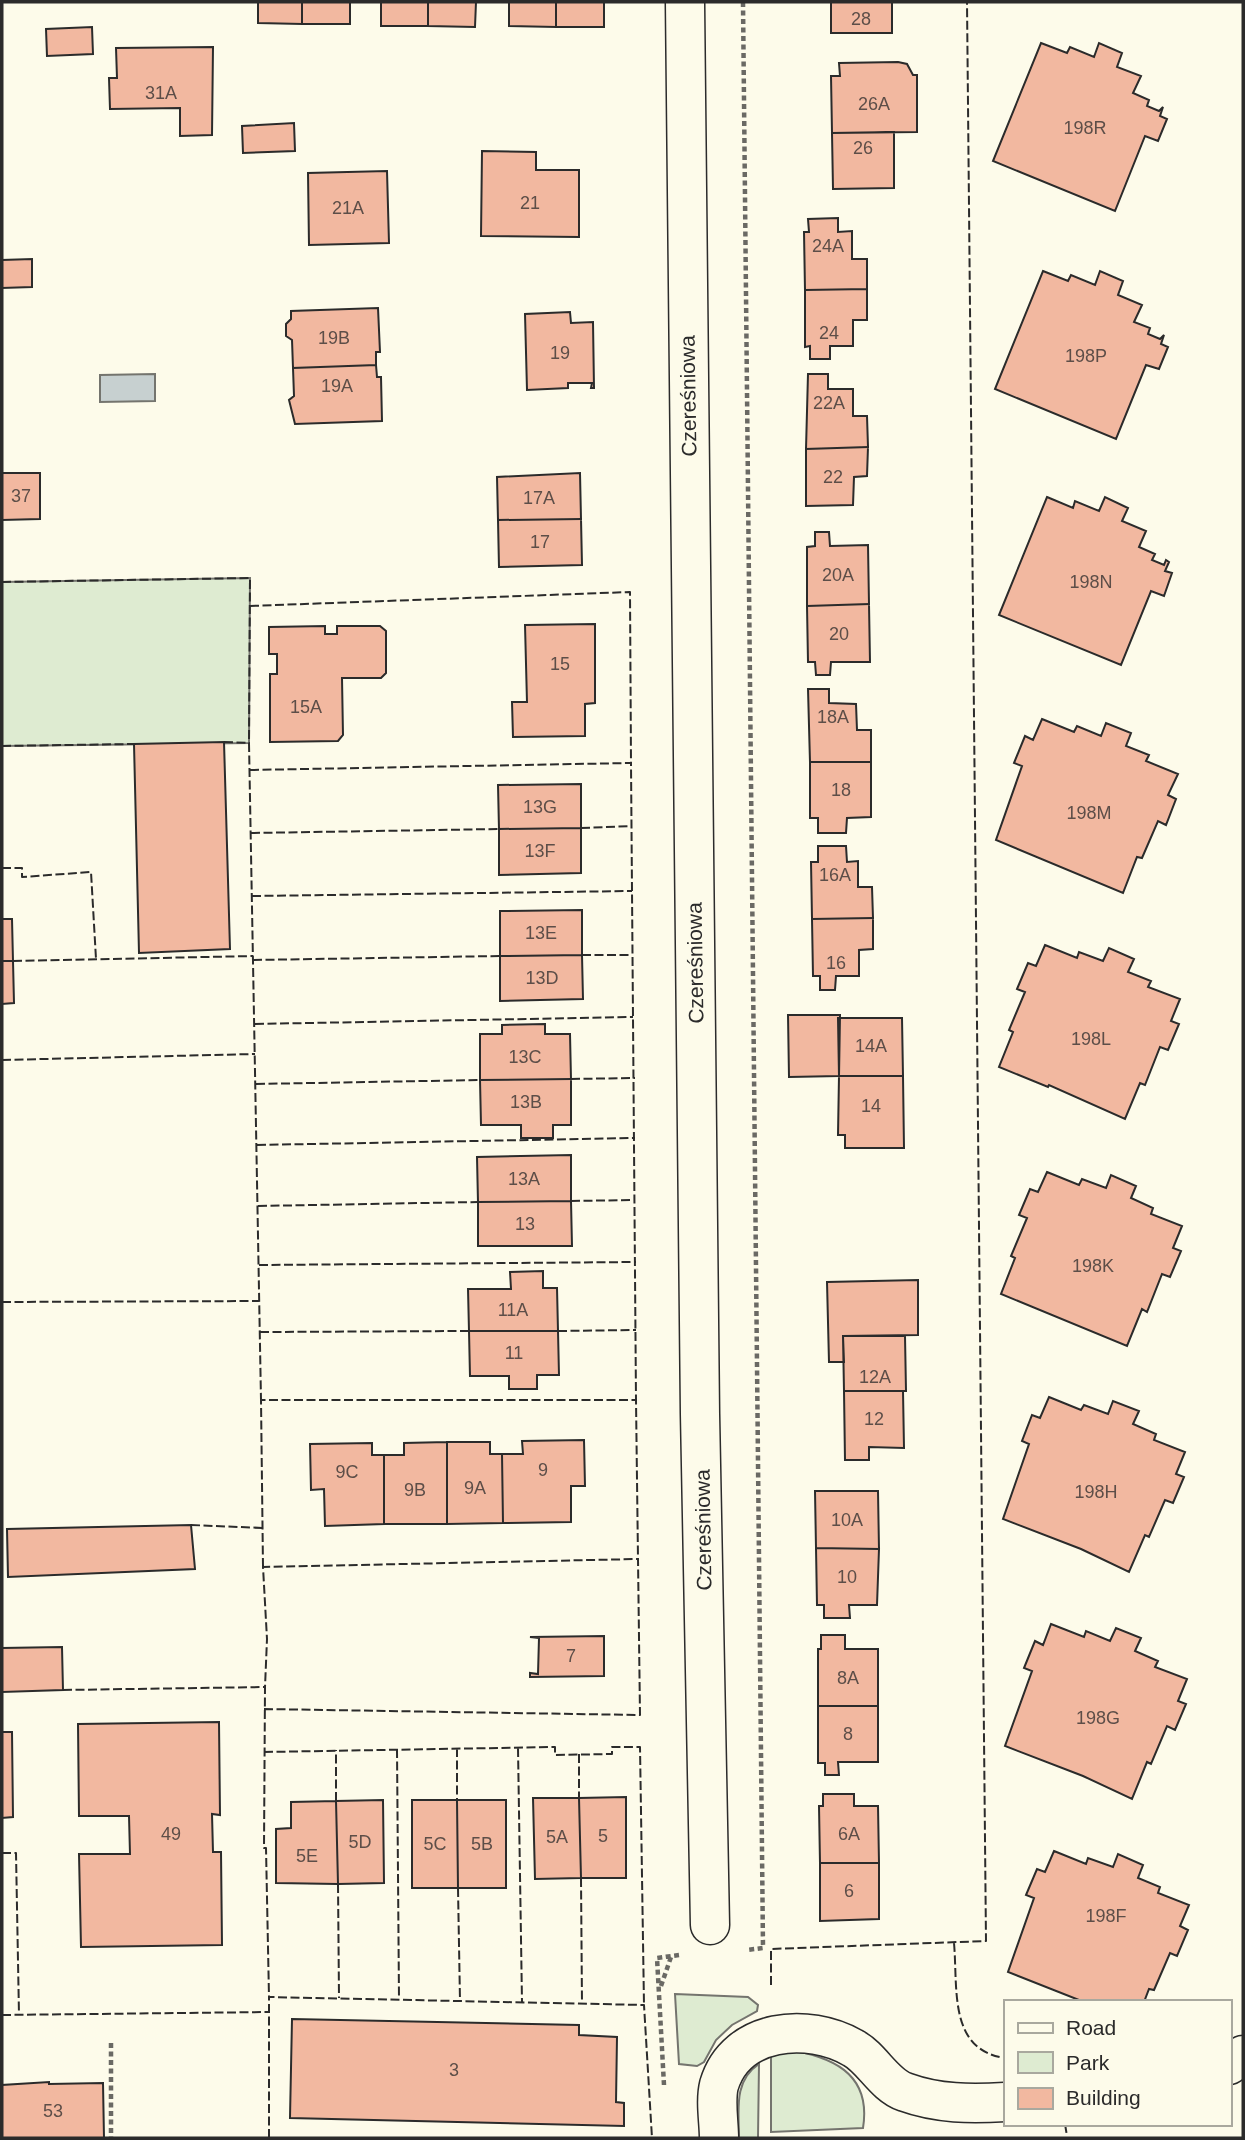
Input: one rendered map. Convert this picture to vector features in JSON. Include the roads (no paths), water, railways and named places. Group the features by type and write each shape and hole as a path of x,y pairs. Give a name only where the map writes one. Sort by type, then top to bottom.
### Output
{"street":[{"name":"Czereśniowa","path":"685,2 700,1414 724,1938"},
{"path":"719,2138 718,2088 727,2066 756,2042 786,2032 816,2032 855,2048 902,2091 937,2101 972,2104 1004,2102"}]}
